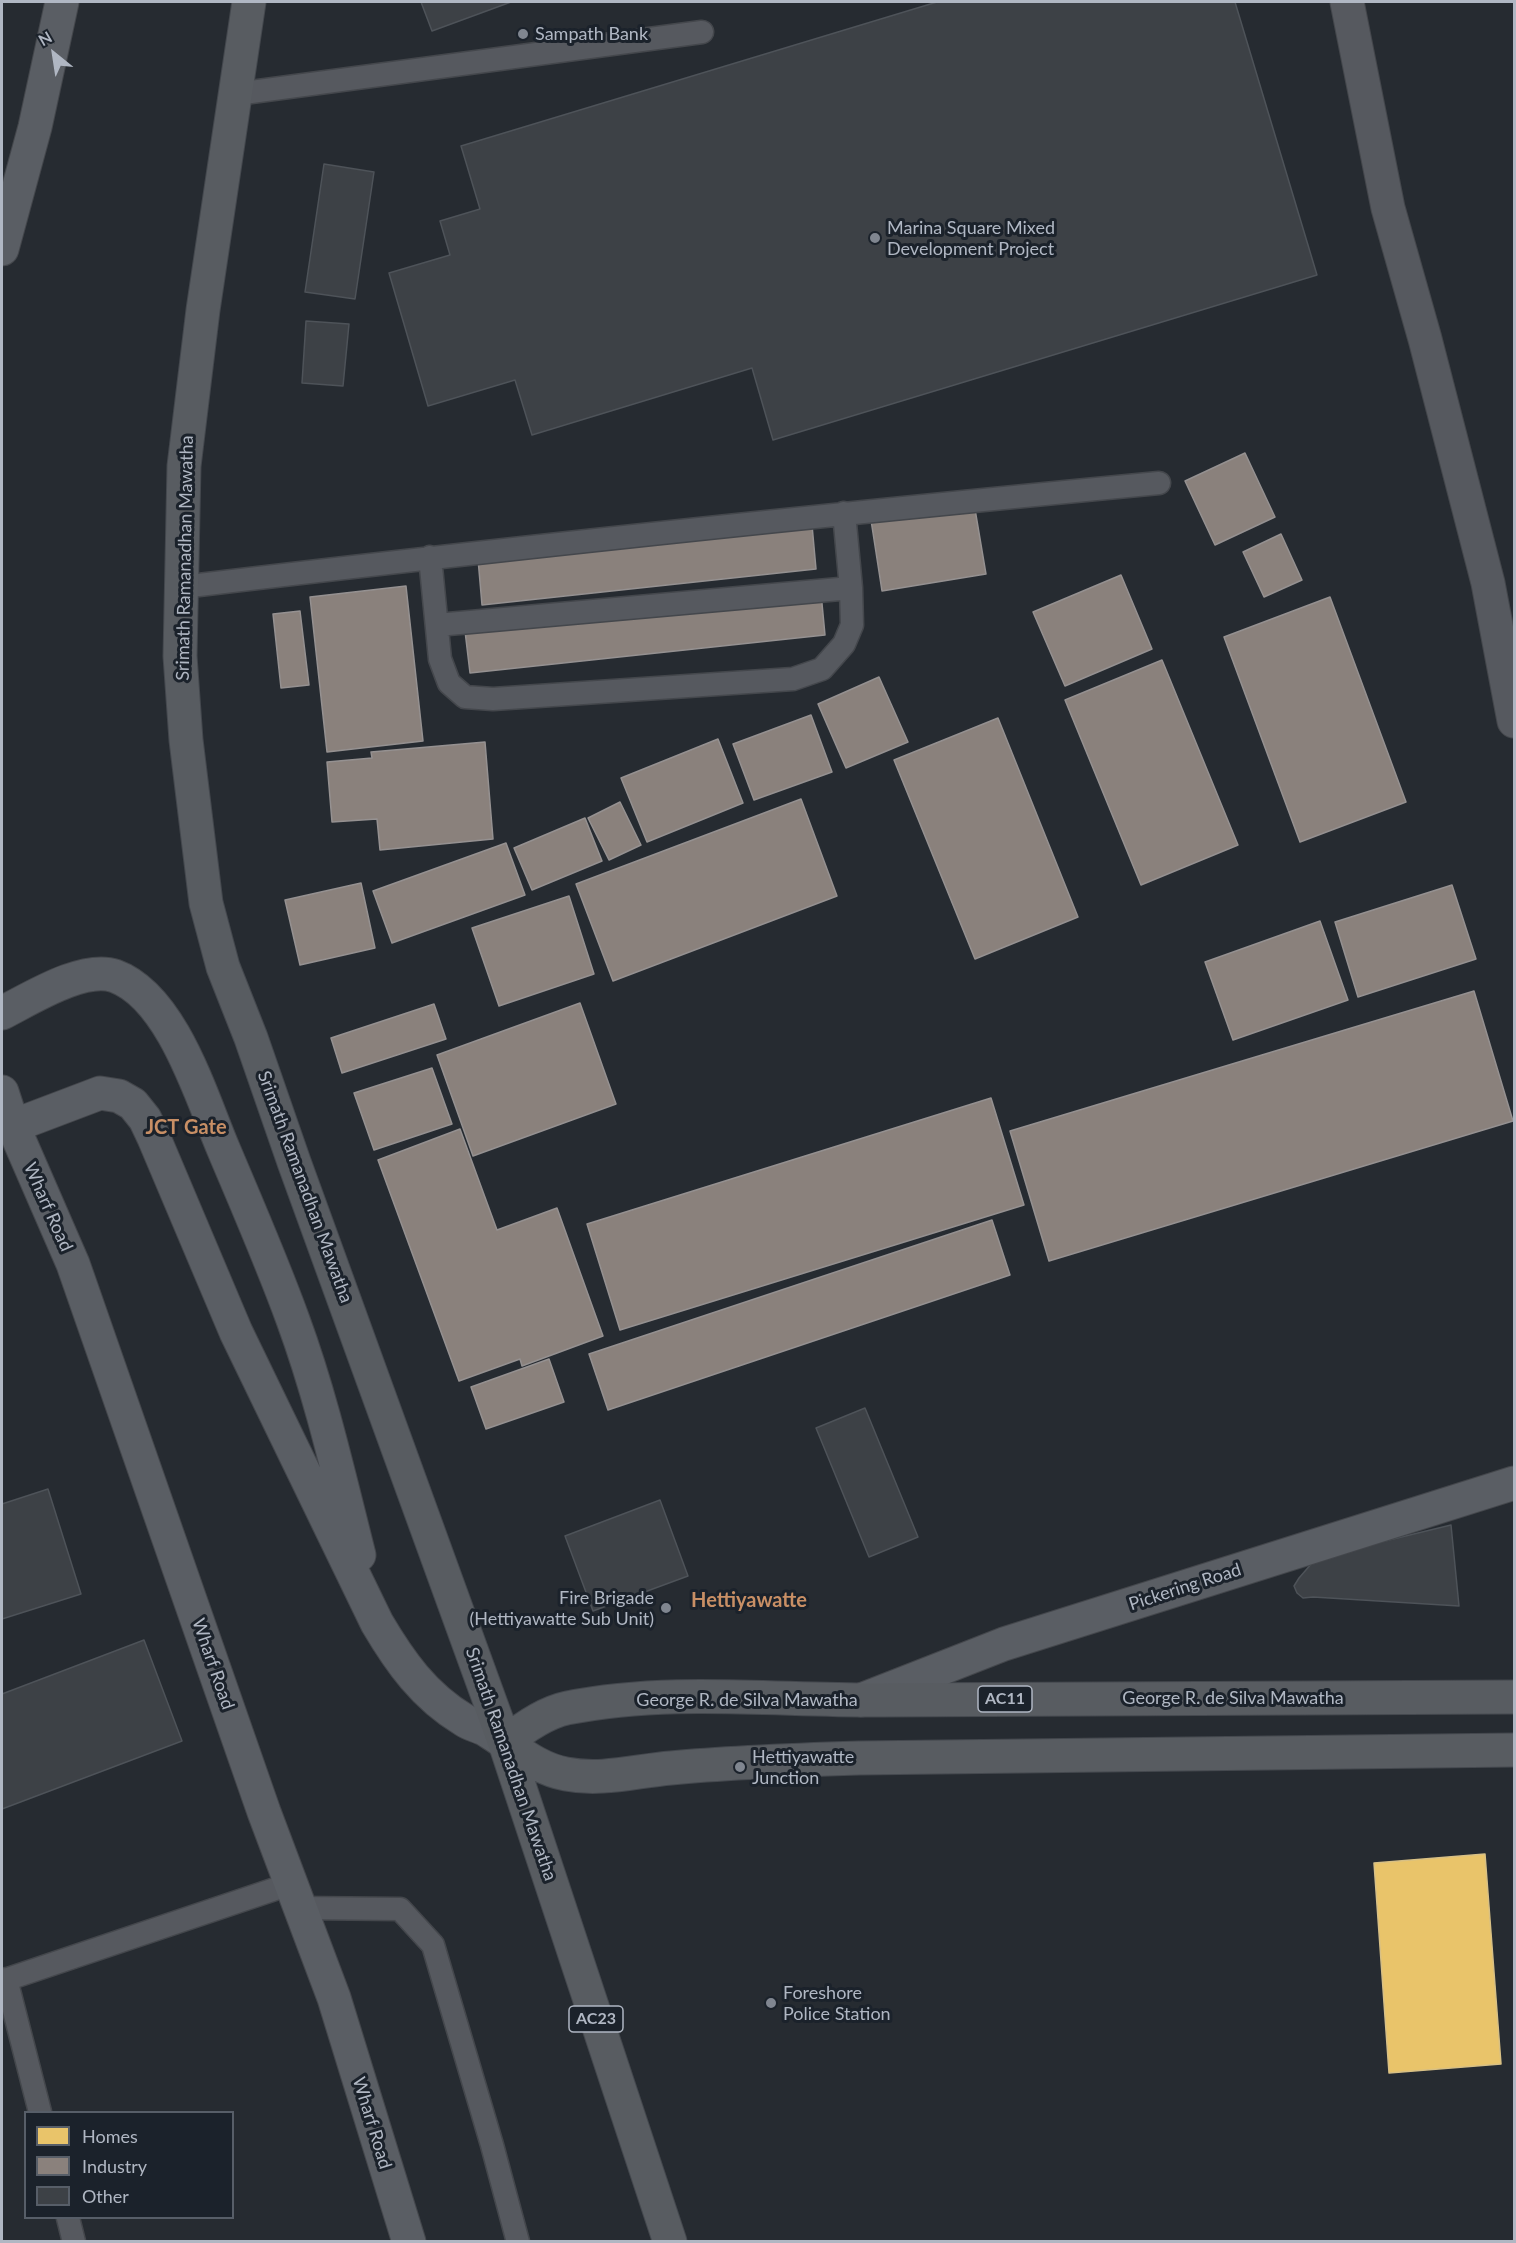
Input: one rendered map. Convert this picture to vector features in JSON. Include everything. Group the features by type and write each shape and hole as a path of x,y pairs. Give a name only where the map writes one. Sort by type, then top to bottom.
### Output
{"main road":[{"name":"Srimath Ramanadhan Mawatha","path":"249,2 193,381 184,465 180,656 186,740 206,903 220,956 505,1743 670,2241"},
{"name":"George R. de Silva Mawatha","path":"505,1743 540,1718 564,1709 646,1698 859,1700 1515,1697"},
{"path":"505,1743 548,1769 592,1778 668,1768 750,1761 837,1758 1515,1750"}],"street":[{"path":"2,249 35,127 62,2"},
{"path":"1347,2 1388,208 1425,339 1488,584 1515,722"},
{"path":"2,1013 66,981 100,973 115,976 132,984 143,993 177,1038 294,1321 328,1434 377,1623"},
{"name":"Wharf Road","path":"2,1092 13,1126 73,1264 295,1896 334,1998 409,2241"},
{"path":"13,1126 100,1093 119,1096 133,1104 145,1119 236,1332 377,1623 400,1661 424,1689 466,1722 484,1729 505,1743"},
{"name":"Pickering Road","path":"859,1700 1004,1644 1515,1483"}],"lane":[{"path":"236,94 702,32"},
{"path":"182,586 844,513 1159,483"},
{"path":"430,557 440,659 449,683 465,697 493,699 793,679 822,669 844,645 852,625 844,513"},
{"path":"437,626 851,588"},
{"path":"40,2111 4,1980 295,1896 400,1909 433,1946 518,2241"},
{"path":"68,2219 74,2241"}],"building: Homes":[{"path":"1485,1854 1501,2064 1389,2073 1374,1863"}],"building: Industry":[{"path":"1245,453 1275,517 1215,545 1185,481"},
{"path":"974,503 986,574 882,591 871,520"},
{"path":"812,525 816,569 482,605 478,559"},
{"path":"1281,534 1302,580 1264,597 1243,552"},
{"path":"1121,575 1152,649 1065,686 1033,612"},
{"path":"406,586 423,741 327,752 310,597"},
{"path":"821,593 825,635 470,673 465,631"},
{"path":"1330,597 1406,802 1300,842 1224,637"},
{"path":"300,611 309,685 281,688 273,614"},
{"path":"1162,660 1238,845 1141,885 1065,700"},
{"path":"879,677 908,742 846,768 818,704"},
{"path":"811,715 832,772 754,800 733,744"},
{"path":"998,718 1078,917 975,959 894,760"},
{"path":"718,739 743,803 647,842 621,778"},
{"path":"485,742 493,839 380,850 377,819 332,822 327,762 372,758 371,752"},
{"path":"801,799 837,896 613,981 576,884"},
{"path":"620,802 641,845 609,860 588,818"},
{"path":"585,818 602,861 532,890 514,848"},
{"path":"506,843 525,895 392,943 373,891"},
{"path":"361,883 375,948 300,965 285,900"},
{"path":"1452,885 1476,959 1358,997 1335,922"},
{"path":"569,896 594,974 499,1006 472,928"},
{"path":"1320,921 1348,1000 1233,1040 1205,962"},
{"path":"1474,991 1513,1121 1049,1261 1010,1131"},
{"path":"580,1003 616,1104 473,1156 437,1055"},
{"path":"434,1004 446,1039 342,1073 331,1038"},
{"path":"432,1068 452,1124 374,1150 354,1093"},
{"path":"991,1098 1024,1205 620,1330 587,1224"},
{"path":"460,1129 497,1230 557,1208 603,1336 522,1366 520,1359 459,1381 378,1160"},
{"path":"992,1220 1010,1275 608,1410 589,1354"},
{"path":"549,1359 564,1402 486,1429 471,1387"}],"building: Other":[{"path":"421,2 511,2 432,31"},
{"name":"Marina Square Mixed Development Project","path":"937,2 1235,2 1317,275 773,440 752,368 532,435 515,380 428,406 389,273 450,255 440,221 480,209 461,146"},
{"path":"324,164 374,172 355,299 305,292"},
{"path":"306,321 349,324 343,386 302,383"},
{"path":"865,1408 918,1537 869,1557 816,1428"},
{"path":"48,1489 81,1594 2,1619 2,1504"},
{"path":"660,1500 688,1576 593,1611 565,1536"},
{"path":"1451,1525 1459,1606 1303,1598 1294,1586 1312,1563 1327,1555"},
{"path":"144,1640 182,1741 2,1809 2,1694"}],"place":[{"name":"Sampath Bank","path":"523,34"},
{"name":"Marina Square Mixed Development Project","path":"875,238"},
{"name":"Fire Brigade (Hettiyawatte Sub Unit)","path":"666,1608"},
{"name":"Hettiyawatte Junction","path":"740,1767"},
{"name":"Foreshore Police Station","path":"771,2003"}],"district":[{"name":"JCT Gate","path":"186,1128"},
{"name":"Hettiyawatte","path":"749,1601"}]}
